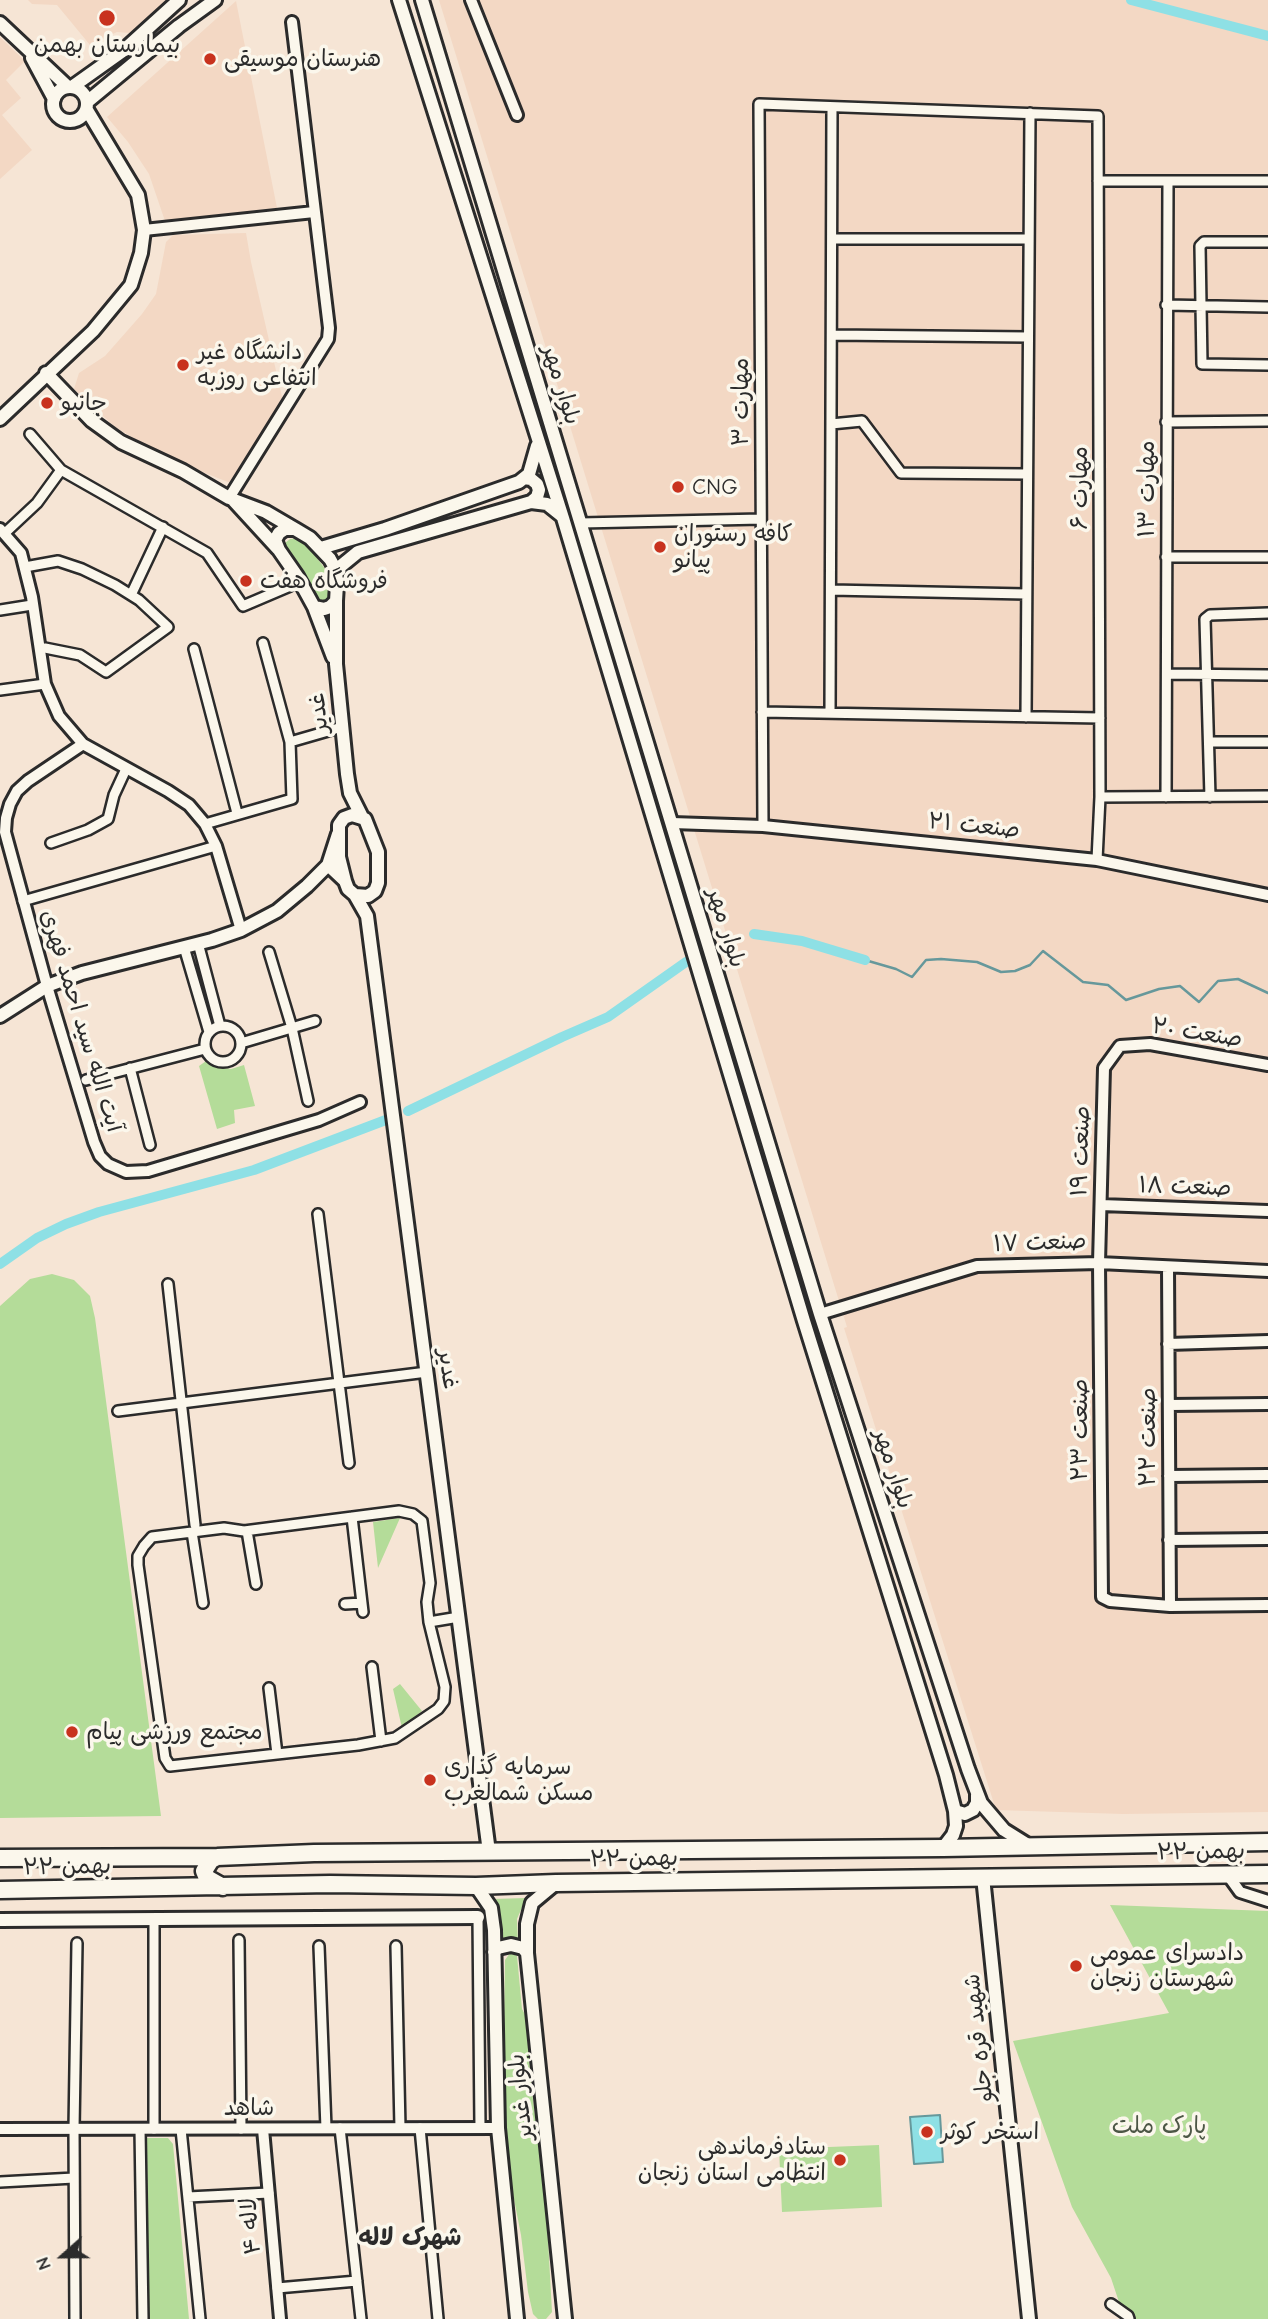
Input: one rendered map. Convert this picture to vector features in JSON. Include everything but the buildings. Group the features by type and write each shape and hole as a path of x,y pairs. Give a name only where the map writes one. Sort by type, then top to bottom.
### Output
{"highway":[{"name":"۲۲ بهمن","path":"0,1858 1268,1842"},
{"path":"217,1857 211,1860 205,1871 207,1878 225,1887"},
{"name":"۲۲ بهمن","path":"0,1890 1268,1874"}],"main road":[{"path":"109,149 84,128 60,118 53,108 54,99 58,91 70,87 124,50 179,0"},
{"path":"71,122 82,117 87,106 179,26 215,0"},
{"name":"بلوار مهر","path":"399,0 563,517 955,1811"},
{"name":"بلوار مهر","path":"422,0 820,1314 976,1795 1004,1830 1028,1845"},
{"path":"167,9 176,16 179,26"},
{"path":"0,23 70,87 83,92 87,106 109,149 138,195 144,230 141,253 131,285 93,331 0,419"},
{"path":"26,48 54,99"},
{"path":"494,302 512,296"},
{"path":"46,373 92,421 121,442 183,471 232,499 266,512 295,529 321,548 336,570 358,552 531,502 547,504 563,517"},
{"path":"321,548 385,529 524,478 529,474 535,459 538,443"},
{"path":"524,478 531,479 539,490 537,497 531,502"},
{"path":"232,499 279,550 297,576 314,607 336,664"},
{"path":"279,550 275,540 279,533 285,529 295,529"},
{"name":"غدیر","path":"336,570 336,664 342,727 350,793 368,823 378,852 378,883 372,894 367,916 489,1852"},
{"path":"314,607 324,609 336,601"},
{"path":"345,881 339,857 338,834 350,793"},
{"path":"344,818 352,815 362,817"},
{"path":"0,1016 47,986 82,973 241,930 277,911 328,865 338,834"},
{"path":"328,865 345,881"},
{"name":"غدیر","path":"345,881 367,916"},
{"path":"355,895 364,897 372,894"},
{"path":"703,985 720,981"},
{"path":"943,1848 956,1826 955,1811 965,1814 973,1811 977,1803 976,1795"},
{"name":"شهید قره جلو","path":"983,1877 1029,2319"},
{"name":"بلوار غدیر","path":"556,1883 532,1903 527,1924 527,1953 565,2319"},
{"name":"بلوار غدیر","path":"476,1886 491,1908 494,1930 498,2128 519,2316"},
{"path":"0,1920 478,1917"},
{"path":"494,1952 510,1945 523,1948 527,1953"},
{"path":"554,2319 563,2305"}],"street":[{"path":"471,0 517,115"},
{"path":"232,499 328,339 329,328 292,22"},
{"name":"مهارت ۳","path":"763,826 759,104 832,107"},
{"path":"830,713 832,107 1030,113 1026,717"},
{"name":"مهارت ۶","path":"1030,113 1098,116 1100,797 1097,860"},
{"path":"1098,181 1268,181"},
{"name":"مهارت ۱۳","path":"1166,797 1168,181"},
{"path":"144,230 314,212"},
{"path":"832,239 1029,239"},
{"path":"1268,242 1201,243 1200,306 1202,364 1268,365"},
{"path":"1166,305 1268,307"},
{"path":"832,335 1028,337"},
{"path":"831,424 862,421 901,473 1027,474"},
{"path":"1166,422 1268,421"},
{"path":"30,434 61,470 207,553 243,606 290,586"},
{"path":"61,470 37,503 3,531 21,554 25,567 45,684 59,716 83,744 169,791 189,805 205,824 215,846 241,930"},
{"path":"581,523 761,519"},
{"path":"131,595 163,527"},
{"path":"1166,557 1268,557"},
{"path":"25,567 58,561 82,569 131,595 168,627 106,672 80,655 45,648"},
{"path":"831,590 1026,594"},
{"path":"0,610 32,605"},
{"path":"1210,797 1206,616 1268,613"},
{"path":"205,824 292,799 290,742 263,643"},
{"path":"194,649 237,813"},
{"path":"1167,674 1268,675"},
{"path":"0,690 45,684"},
{"path":"762,712 1100,718"},
{"path":"290,742 342,727"},
{"path":"1209,743 1268,741"},
{"name":"آیت الله سید احمد فهری","path":"83,744 28,781 17,792 10,804 5,832 47,986 100,1156 116,1169 136,1173 148,1171 319,1120 360,1102"},
{"path":"51,843 88,830 108,819 114,795 126,769"},
{"path":"1100,797 1268,796"},
{"name":"صنعت ۲۱","path":"673,823 763,826 1097,860 1268,895"},
{"path":"23,901 215,846"},
{"path":"198,943 220,1026"},
{"path":"184,947 209,1032"},
{"path":"270,952 292,1028 308,1101"},
{"path":"241,1042 315,1021"},
{"path":"220,1026 230,1027 241,1042 238,1053 231,1060 220,1062 211,1057 205,1049 205,1040 209,1032 220,1026"},
{"name":"صنعت ۲۰","path":"1120,1046 1150,1044 1268,1065"},
{"name":"صنعت ۱۹","path":"1099,1263 1104,1068 1120,1046"},
{"path":"86,1080 205,1049"},
{"path":"130,1068 150,1145"},
{"name":"صنعت ۱۸","path":"1101,1205 1268,1211"},
{"path":"318,1214 349,1463"},
{"name":"صنعت ۱۷","path":"820,1314 977,1266 1099,1263 1268,1271"},
{"name":"صنعت ۲۳","path":"1099,1263 1102,1597 1110,1601 1170,1606"},
{"name":"صنعت ۲۲","path":"1168,1267 1170,1606"},
{"path":"168,1284 203,1602"},
{"path":"1168,1344 1268,1341"},
{"path":"118,1410 427,1372"},
{"path":"1169,1405 1268,1404"},
{"path":"1169,1476 1268,1475"},
{"path":"399,1511 413,1514 422,1521 430,1583 427,1602 429,1622 445,1688 444,1701 430,1716 395,1738 381,1741 170,1766 165,1758 138,1556 152,1537 193,1529 224,1528 247,1531 399,1511"},
{"path":"345,1604 362,1607 352,1517"},
{"path":"247,1531 256,1584"},
{"path":"1170,1540 1268,1539"},
{"path":"1170,1606 1268,1605"},
{"path":"429,1622 458,1617"},
{"path":"372,1667 381,1741"},
{"path":"269,1688 277,1754"},
{"path":"1227,1874 1240,1892 1268,1901"},
{"path":"478,1917 480,2128"},
{"path":"154,1919 154,2129"},
{"path":"239,1940 241,2129"},
{"path":"75,2319 77,1943"},
{"path":"396,1945 400,2128"},
{"path":"319,1946 326,2128"},
{"path":"340,2128 361,2319"},
{"path":"420,2128 438,2319"},
{"name":"شاهد","path":"0,2129 498,2128"},
{"path":"140,2129 143,2319"},
{"path":"181,2129 200,2319"},
{"name":"لاله ۴","path":"263,2129 280,2319"},
{"path":"0,2182 74,2178"},
{"path":"188,2197 269,2193"},
{"path":"277,2288 357,2281"},
{"path":"1111,2304 1129,2319"}],"shaded area":[{"name":"بیمارستان بهمن","path":"28,0 167,0 130,33 117,32 90,45 57,5 32,4"},
{"path":"439,0 1268,0 1268,1812 1123,1814 996,1810 844,1328 847,1327"},
{"name":"هنرستان موسیقی","path":"236,1 277,208 165,221 149,174 107,117"},
{"path":"0,37 25,61 6,80 21,98 2,115 32,150 0,179"},
{"name":"دانشگاه غیر انتفاعی روزبه","path":"246,233 283,401 233,484 167,458 115,427 74,389 79,373 105,356 156,294 166,242 173,235"}],"green space":[{"path":"298,538 308,546 329,574 332,595 328,605 318,603 285,551 285,543"},
{"path":"209,1059 219,1067 231,1069 244,1065 255,1106 234,1110 235,1123 217,1129 199,1066"},
{"path":"52,1274 74,1280 90,1296 95,1318 161,1816 0,1818 0,1306 30,1279"},
{"path":"400,1518 378,1568 373,1522"},
{"path":"400,1684 422,1711 402,1728 393,1689"},
{"path":"526,1898 517,1919 518,1944 501,1942 500,1911 493,1899"},
{"name":"پارک ملت","path":"1110,1905 1268,1911 1268,2319 1121,2319 1111,2278 1072,2207 1013,2041 1169,2013"},
{"path":"510,1953 517,1956 522,2009 526,2016 531,2084 546,2203 552,2312 546,2319 538,2319 533,2314 504,2148 505,1960"},
{"path":"147,2138 168,2138 173,2144 189,2319 148,2319"},
{"path":"879,2145 882,2207 782,2212 779,2149"}],"water":[{"path":"940,2115 943,2162 914,2164 910,2117"}],"waterway":[{"path":"1131,0 1268,36"},
{"path":"754,934 802,941 865,960"},
{"path":"865,960 912,977 926,960 941,959 977,962 1001,972 1015,971 1030,965 1043,951 1083,982 1108,985 1126,1000 1159,989 1180,986 1199,1002 1218,981 1238,979 1268,993"},
{"path":"408,1111 608,1017 686,962"},
{"path":"0,1264 37,1238 66,1224 99,1212 254,1170 391,1118"}],"place":[{"name":"بیمارستان بهمن","path":"107,18"},
{"name":"هنرستان موسیقی","path":"210,59"},
{"name":"دانشگاه غیر انتفاعی روزبه","path":"183,365"},
{"name":"جانبو","path":"47,403"},
{"name":"CNG","path":"678,487"},
{"name":"كافه رستوران پيانو","path":"660,547"},
{"name":"فروشگاه هفت","path":"246,581"},
{"name":"مجتمع ورزشی پیام","path":"72,1732"},
{"name":"سرمایه گذاری مسکن شمالغرب","path":"430,1780"},
{"name":"دادسرای عمومی شهرستان زنجان","path":"1076,1966"},
{"name":"استخر کوثر","path":"927,2132"},
{"name":"ستادفرماندهی انتظامی استان زنجان","path":"840,2160"}],"district":[{"name":"شهرک لاله","path":"410,2238"}]}
